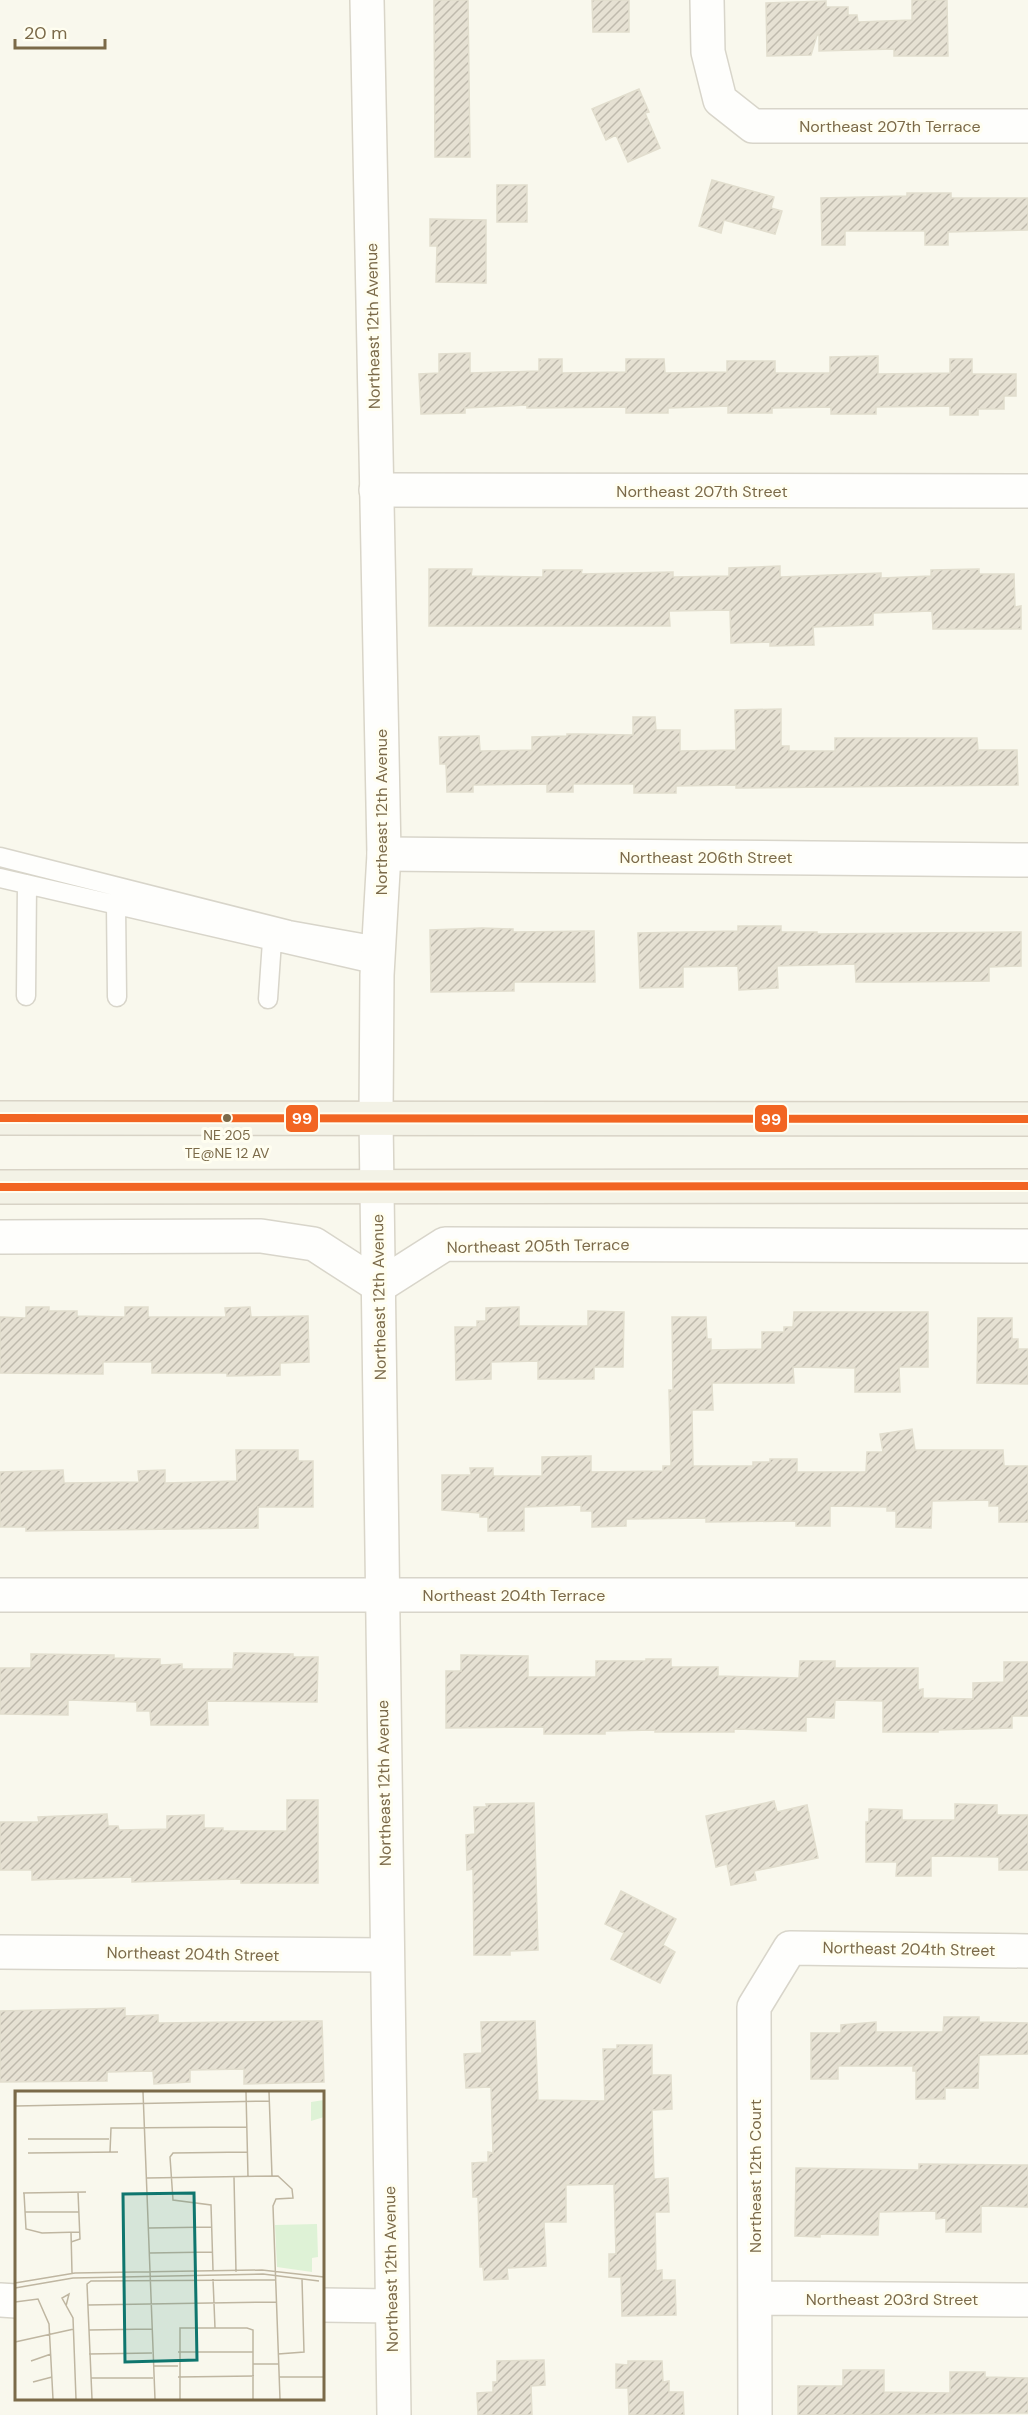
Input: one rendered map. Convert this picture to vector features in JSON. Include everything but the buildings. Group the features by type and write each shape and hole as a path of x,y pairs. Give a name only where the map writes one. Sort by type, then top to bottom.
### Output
{"main road":[{"path":"0,1118 1028,1119"},
{"path":"0,1187 1028,1186"}],"street":[{"name":"Northeast 12th Avenue","path":"367,0 384,854 379,956 376,1118 394,2415"},
{"name":"Northeast 207th Terrace","path":"707,0 708,52 720,100 753,126 1028,126"},
{"name":"Northeast 207th Street","path":"375,490 1028,491"},
{"name":"Northeast 206th Street","path":"384,854 1028,860"},
{"path":"0,1237 261,1236 314,1244 379,1286"},
{"name":"Northeast 205th Terrace","path":"379,1286 445,1244 1028,1246"},
{"name":"Northeast 204th Terrace","path":"0,1595 1028,1595"},
{"name":"Northeast 204th Street","path":"790,1947 1028,1951"},
{"name":"Northeast 12th Court","path":"755,2415 754,2007 790,1947"},
{"name":"Northeast 204th Street","path":"0,1952 387,1955"},
{"name":"Northeast 203rd Street","path":"755,2298 1028,2300"},
{"path":"0,2300 15,2301"},
{"path":"324,2305 391,2306"}],"lane":[{"path":"0,857 289,930 379,956"},
{"path":"0,878 272,941 379,956"},
{"path":"26,996 27,884"},
{"path":"116,904 117,997"},
{"path":"268,999 272,941"}],"transit line":[{"name":"99","path":"0,1118 1028,1119"},
{"name":"99","path":"0,1187 1028,1186"}],"place":[{"name":"NE 205 TE@NE 12 AV","path":"227,1118"}]}
